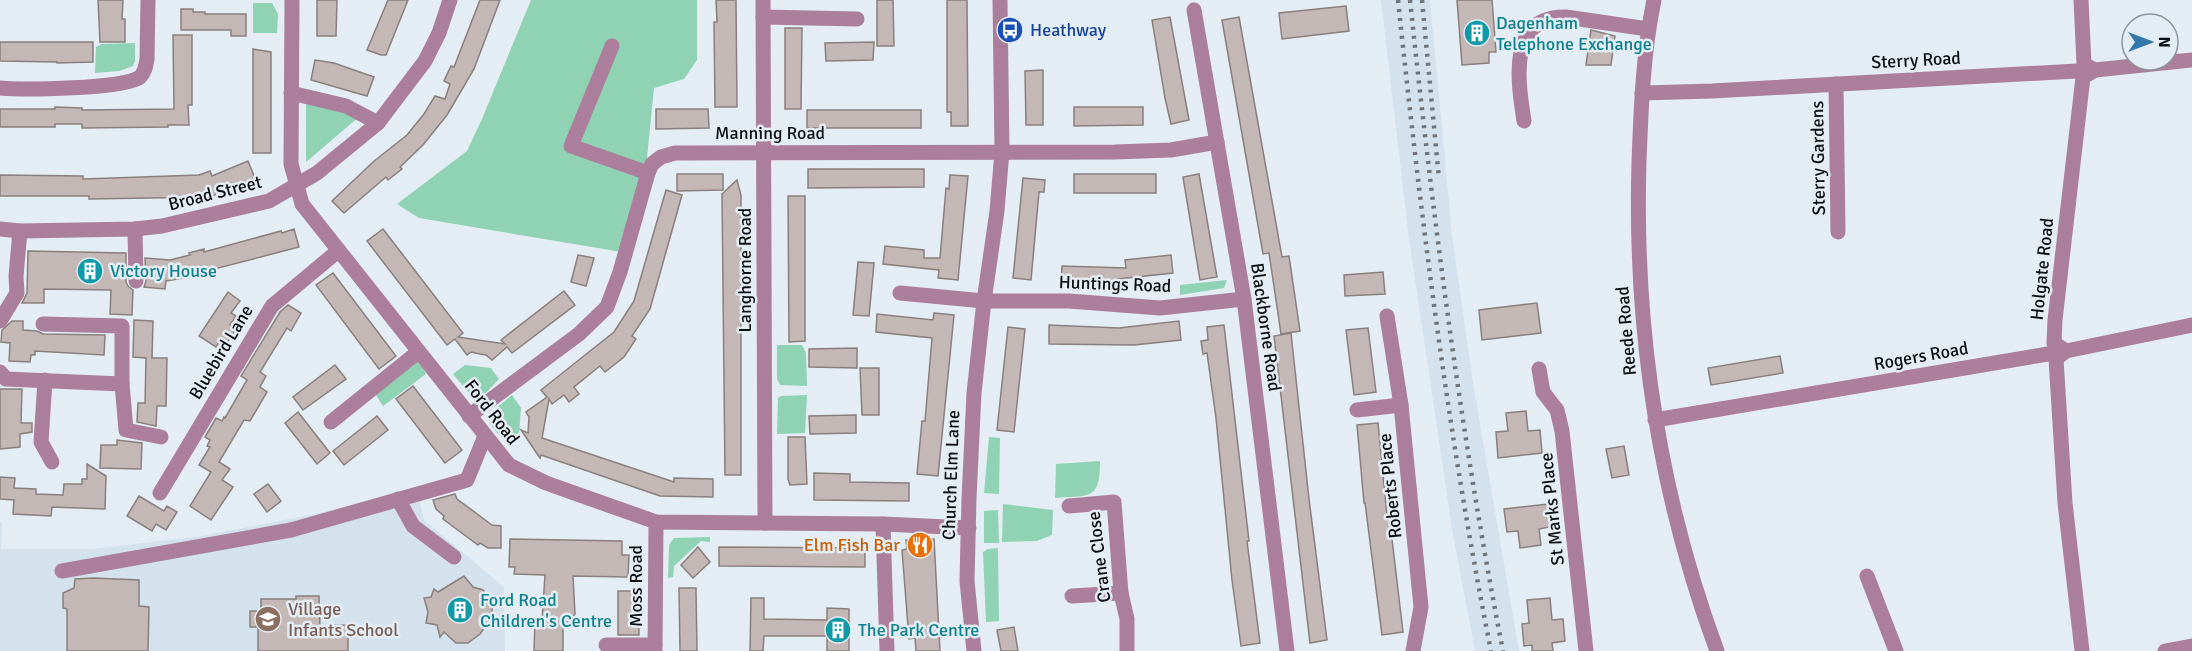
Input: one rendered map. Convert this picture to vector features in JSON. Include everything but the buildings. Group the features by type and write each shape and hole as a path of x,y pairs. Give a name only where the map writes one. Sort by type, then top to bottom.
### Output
{"street":[{"path":"0,88 94,86 122,83 139,77 145,69 147,59 148,0"},
{"name":"Ford Road","path":"292,0 291,164 302,204 509,465 546,483 656,522 883,524 969,528"},
{"name":"Broad Street","path":"0,229 20,231 135,229 162,226 269,201 317,173 378,123 425,61 439,33 450,0"},
{"name":"Langhorne Road","path":"763,0 765,523"},
{"name":"Church Elm Lane","path":"974,651 967,581 974,393 997,211 1002,151 1000,0"},
{"name":"Reede Road","path":"1654,0 1648,29 1642,93 1637,220 1647,362 1655,420 1676,520 1717,651"},
{"path":"2081,0 2084,64 2095,70"},
{"name":"Blackborne Road","path":"1194,10 1244,299 1287,651"},
{"path":"763,17 857,19"},
{"path":"1524,121 1518,86 1519,52 1526,35 1540,23 1552,17 1566,17 1648,29"},
{"path":"469,416 579,334 607,307 620,272 648,173 571,146 612,46"},
{"name":"Sterry Road","path":"1642,93 2095,70 2192,60"},
{"name":"Holgate Road","path":"2066,351 2054,343 2055,320 2083,77 2095,70"},
{"name":"Sterry Gardens","path":"1836,84 1838,232"},
{"path":"291,93 346,106 378,123"},
{"name":"Manning Road","path":"648,173 652,164 667,154 1171,150 1217,142"},
{"path":"135,229 136,281"},
{"path":"0,321 17,293 16,276 20,231"},
{"name":"Bluebird Lane","path":"160,493 272,306 339,250"},
{"path":"900,292 984,301"},
{"name":"Huntings Road","path":"984,301 1070,301 1160,308 1244,299"},
{"name":"Roberts Place","path":"1387,316 1401,405 1421,607 1413,651"},
{"path":"43,324 122,326 122,384 126,430 161,437"},
{"name":"Rogers Road","path":"1655,420 2066,351 2192,325"},
{"path":"2066,351 2056,359 2065,503 2082,651"},
{"path":"331,422 418,352"},
{"name":"St Marks Place","path":"1539,369 1544,392 1557,410 1562,431 1586,651"},
{"path":"0,372 6,379 122,384"},
{"path":"45,380 41,442 52,462"},
{"path":"1357,410 1401,405"},
{"path":"62,571 291,530 467,480 485,436"},
{"path":"398,499 413,526 454,557"},
{"name":"Crane Close","path":"1070,506 1114,502 1121,592 1127,620 1127,651"},
{"name":"Moss Road","path":"655,648 656,522"},
{"path":"883,524 887,651"},
{"path":"1867,576 1896,651"},
{"path":"1072,596 1121,592"},
{"path":"606,645 655,648"},
{"path":"2165,651 2192,646"}],"shaded area":[{"path":"1381,0 1430,0 1452,235 1473,383 1519,651 1475,651 1453,535 1409,239"},
{"path":"417,488 424,520 504,587 505,651 0,651 0,522 2,522 1,549 93,549 201,536 315,514"}],"green space":[{"path":"531,0 697,0 697,60 684,79 654,88 646,168 622,252 419,218 397,204 467,151"},
{"path":"253,3 272,3 278,14 277,33 253,33"},
{"path":"135,43 133,66 119,71 95,73 96,47 102,44"},
{"path":"306,100 360,116 306,162"},
{"path":"1227,280 1224,288 1180,295 1180,285"},
{"path":"777,345 802,345 806,353 807,386 780,385 777,379"},
{"path":"411,361 419,362 426,374 383,406 374,392"},
{"path":"465,365 491,368 499,379 482,397 474,399 453,374"},
{"path":"512,395 521,408 519,434 506,442 492,426 489,414"},
{"path":"807,395 805,433 777,434 778,398"},
{"path":"989,437 1000,438 999,494 984,493"},
{"path":"1100,461 1098,483 1091,493 1085,496 1055,498 1056,464"},
{"path":"1003,504 1053,510 1052,535 1037,541 1002,542"},
{"path":"998,510 999,543 984,543 984,511"},
{"path":"710,537 710,542 701,541 674,566 673,577 668,578 669,545 674,538"},
{"path":"998,548 999,621 986,622 983,552"}],"railway":[{"path":"1398,0 1437,327 1462,489 1491,651"},
{"path":"1410,0 1449,327 1474,489 1503,651"},
{"path":"1422,0 1439,179"}],"place":[{"name":"Heathway","path":"1010,30"},
{"name":"Dagenham Telephone Exchange","path":"1477,33"},
{"name":"Victory House","path":"90,271"},
{"name":"Elm Fish Bar","path":"920,545"},
{"name":"Ford Road Children's Centre","path":"460,610"},
{"name":"Village Infants School","path":"268,619"},
{"name":"The Park Centre","path":"838,630"}]}
